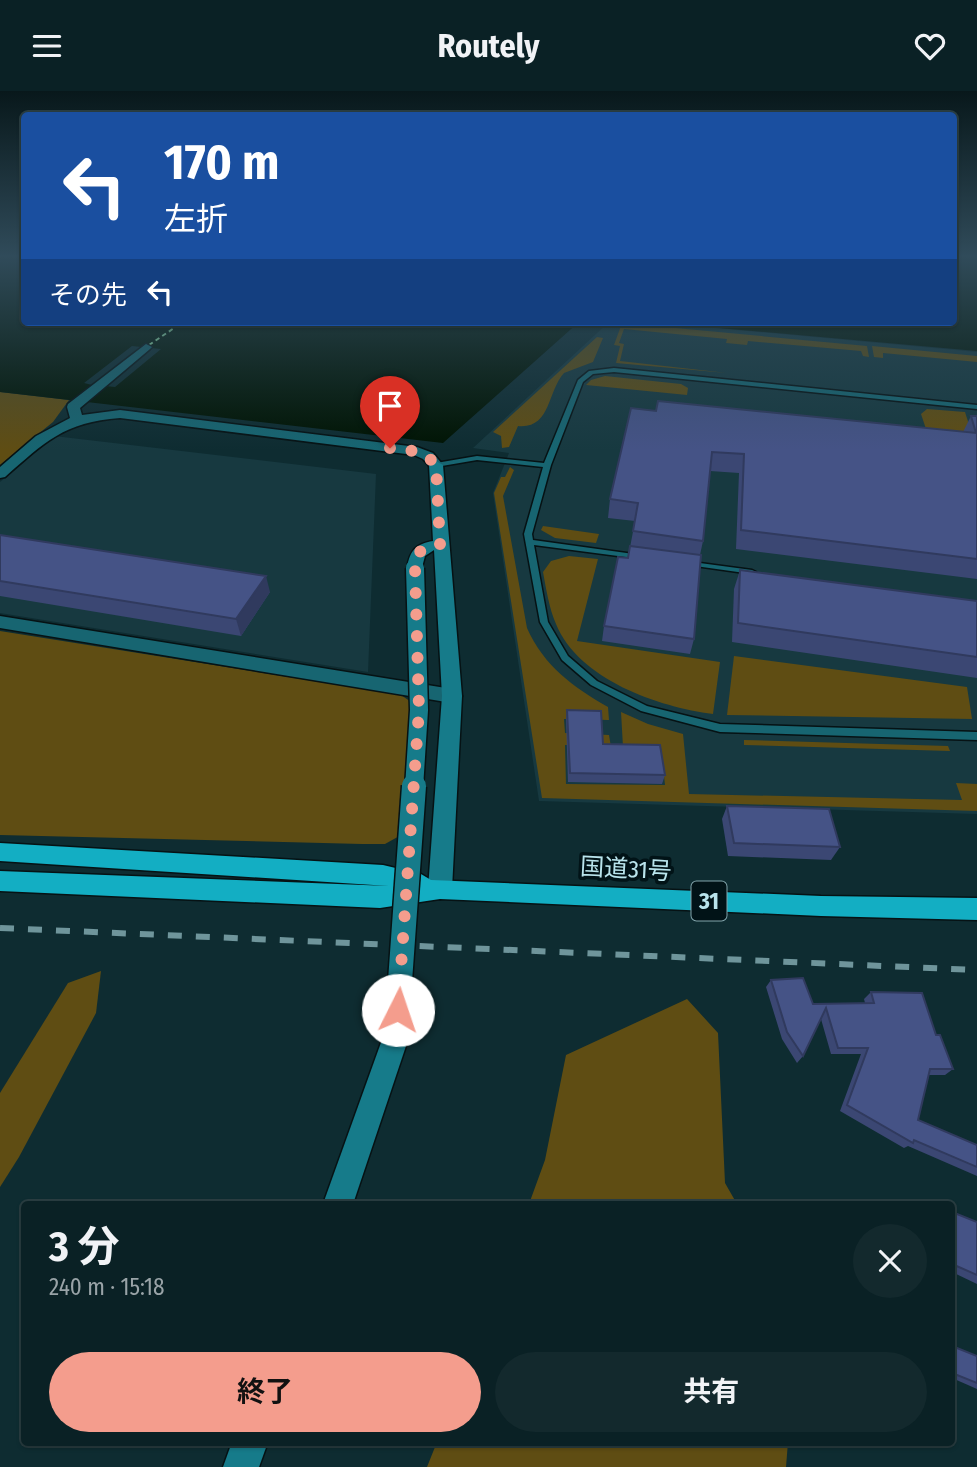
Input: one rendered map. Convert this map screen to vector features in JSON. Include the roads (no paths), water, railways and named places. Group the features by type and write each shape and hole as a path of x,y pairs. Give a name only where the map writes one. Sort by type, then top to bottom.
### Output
{"highway":[{"name":"国道31号","path":"0,852 383,875 440,889"},
{"name":"国道31号","path":"0,881 380,898 440,889 821,906 977,909"}],"street":[{"path":"77,419 72,407 146,347"},
{"path":"0,474 56,426 100,414 120,414 417,451 428,456 436,465 452,695 440,889"},
{"path":"339,1201 396,1037 419,710 415,568 417,554 426,547 440,544"},
{"path":"0,622 452,695"},
{"path":"241,1467 249,1446"}],"lane":[{"path":"977,407 601,370 591,372 580,381 547,465 528,534 544,622 553,641 565,658 594,683 644,709 720,728 977,736"},
{"path":"436,465 477,458 547,465"},
{"path":"529,542 651,558"},
{"path":"678,562 760,573"}],"railway":[{"path":"0,928 977,970"}]}
